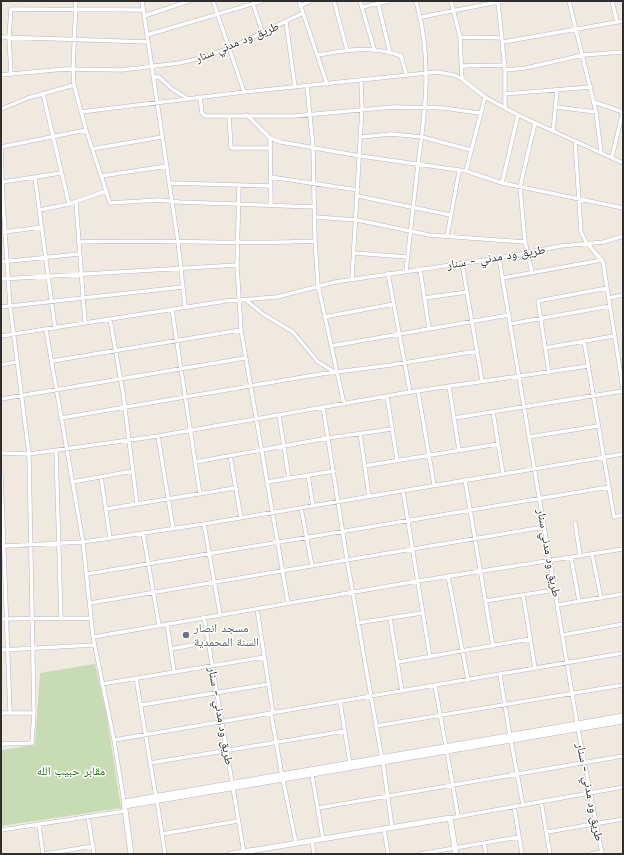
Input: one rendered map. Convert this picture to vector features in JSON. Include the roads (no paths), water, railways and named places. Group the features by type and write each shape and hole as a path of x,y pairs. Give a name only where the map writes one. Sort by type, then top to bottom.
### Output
{"street":[{"path":"76,1 73,69 74,85 108,201 112,203 172,201 315,207"},
{"path":"142,1 170,183 185,307"},
{"path":"144,16 189,1"},
{"path":"213,1 244,92"},
{"path":"147,34 262,1"},
{"path":"299,1 327,84"},
{"path":"300,6 311,1"},
{"path":"334,1 347,50"},
{"path":"360,1 374,50"},
{"path":"362,7 389,1"},
{"path":"406,271 422,137 427,72 420,18 416,1"},
{"path":"451,1 460,37 462,79"},
{"path":"420,18 500,1 505,70 505,107"},
{"path":"569,1 591,87 596,112 600,152"},
{"path":"612,1 617,22"},
{"path":"378,3 390,52"},
{"path":"253,4 262,31"},
{"path":"11,74 9,37 11,9 143,10"},
{"name":"طريق ود مدني سنار","path":"73,69 115,70 152,68 201,58 230,48 262,31 286,22 303,13"},
{"path":"286,22 295,87"},
{"path":"503,42 576,28 623,22"},
{"path":"1,37 74,38 148,42"},
{"path":"460,37 502,38"},
{"path":"318,55 347,50 374,50 390,52 401,56 406,74"},
{"path":"505,70 526,68 583,55 623,52"},
{"path":"462,66 504,65"},
{"path":"1,75 73,69"},
{"path":"81,112 406,74 427,72 450,74 462,79 485,97 518,115 623,163"},
{"path":"153,77 160,77 172,89 188,99"},
{"path":"352,279 361,137 361,80"},
{"path":"1,109 74,85"},
{"path":"307,86 314,147 315,241 318,286 344,404"},
{"path":"505,94 557,91 591,87"},
{"path":"554,131 557,91"},
{"path":"43,94 69,204"},
{"path":"200,97 202,115 311,115 362,108 452,108 480,113"},
{"path":"466,171 485,97"},
{"path":"594,102 623,112 612,157"},
{"path":"556,107 596,112"},
{"path":"502,183 518,115"},
{"path":"229,116 231,148 270,148"},
{"path":"247,116 270,138 360,156 418,164 459,172 466,171 502,183 623,208"},
{"path":"532,272 525,242 520,187 535,123"},
{"path":"1,744 32,743 34,713 29,454 16,362 7,279 2,202 1,147 86,130"},
{"path":"361,137 391,134 422,137 471,150"},
{"path":"92,149 162,137"},
{"path":"270,138 271,205"},
{"path":"454,418 623,390 602,260 586,242 581,232 576,141"},
{"path":"101,176 167,166"},
{"path":"447,236 459,172"},
{"path":"2,182 61,173"},
{"path":"270,177 358,190"},
{"path":"35,178 55,328"},
{"path":"170,183 270,186"},
{"path":"239,186 237,265 241,330 271,513 288,603"},
{"path":"40,210 76,202 106,191"},
{"path":"358,196 450,215"},
{"path":"76,202 85,323"},
{"name":"طريق ود مدني - سنار","path":"315,217 356,220 411,233 525,242"},
{"path":"4,232 42,226"},
{"name":"طريق ود مدني - سنار","path":"1,336 185,307 238,300 277,297 352,279 499,258 527,251 586,242 604,242 623,236"},
{"path":"78,242 128,240 178,242 315,241"},
{"path":"354,253 407,257"},
{"path":"1,262 79,254"},
{"name":"طريق ود مدني سنار","path":"499,258 578,727"},
{"path":"503,278 602,260"},
{"path":"462,263 482,381"},
{"path":"1,279 237,265"},
{"path":"420,269 429,328"},
{"path":"388,273 410,392"},
{"path":"1,306 183,287"},
{"path":"549,373 540,319 539,300 607,288"},
{"path":"424,298 467,292"},
{"path":"609,298 623,295"},
{"path":"246,300 263,314 293,332 318,362 337,373"},
{"path":"324,317 394,304"},
{"path":"510,324 610,306"},
{"path":"172,310 200,494"},
{"path":"331,346 429,328 509,316"},
{"path":"110,319 125,408 137,504"},
{"path":"46,330 87,574 94,645 114,740 131,854"},
{"path":"52,361 241,330"},
{"path":"545,348 614,336"},
{"path":"584,341 614,517 623,515"},
{"path":"62,418 250,386 476,351"},
{"path":"1,399 21,397 120,378 245,358"},
{"path":"618,360 623,359"},
{"path":"1,365 16,362"},
{"path":"1,453 29,454 158,436 410,392 549,373 588,366"},
{"path":"449,386 459,450"},
{"path":"418,391 434,485"},
{"path":"387,396 398,460"},
{"path":"323,407 357,623 371,696 392,827"},
{"path":"493,412 503,474"},
{"path":"279,415 289,479"},
{"path":"529,437 598,426"},
{"path":"195,462 328,438 392,429"},
{"path":"360,433 369,496"},
{"path":"158,436 173,528"},
{"path":"364,466 498,444"},
{"path":"56,450 61,619"},
{"path":"4,546 82,542 110,538 339,502 623,454"},
{"path":"230,455 241,518"},
{"path":"267,482 334,471"},
{"path":"72,482 133,472"},
{"path":"1,473 4,546 3,620 7,649 10,713"},
{"path":"308,475 313,506"},
{"path":"101,477 110,538"},
{"path":"465,480 493,646"},
{"path":"87,574 343,530 609,487"},
{"path":"106,508 235,488"},
{"path":"403,490 430,657"},
{"path":"302,508 312,566"},
{"path":"575,523 580,555"},
{"path":"204,524 220,614"},
{"path":"90,603 544,527"},
{"path":"143,533 159,625"},
{"path":"93,637 448,576 623,549"},
{"path":"592,554 601,598"},
{"path":"571,557 579,601"},
{"path":"448,576 468,680"},
{"path":"485,601 555,590"},
{"path":"558,605 623,594"},
{"path":"523,595 535,668"},
{"path":"257,609 269,684 276,742 296,843"},
{"path":"357,623 422,612"},
{"name":"طريق ود مدني - سنار","path":"204,617 244,853"},
{"path":"3,620 91,618"},
{"path":"390,618 402,691"},
{"path":"167,624 174,671"},
{"path":"563,635 623,624"},
{"path":"398,662 530,639"},
{"path":"171,649 208,642"},
{"path":"1,650 94,645"},
{"path":"114,740 623,653"},
{"path":"102,684 265,657"},
{"path":"500,675 523,805"},
{"path":"136,678 165,854"},
{"path":"141,705 269,684"},
{"path":"376,726 623,685"},
{"path":"435,686 458,816"},
{"path":"340,701 350,764"},
{"path":"1,713 34,713"},
{"path":"578,727 623,716"},
{"path":"283,778 312,775 446,749 623,721"},
{"name":"طريق ود مدني - سنار","path":"578,727 602,853"},
{"path":"150,763 345,731"},
{"path":"318,808 623,756"},
{"path":"1,830 88,817 156,799 283,778 350,764 382,761"},
{"path":"312,775 323,839"},
{"path":"231,854 450,818 623,787"},
{"path":"541,802 550,854"},
{"path":"514,806 522,854"},
{"path":"88,817 94,854"},
{"path":"450,818 456,854"},
{"path":"546,832 623,819"},
{"path":"162,834 238,821"},
{"path":"39,825 44,854 92,846"},
{"path":"384,829 388,854"},
{"path":"420,854 519,837"},
{"path":"312,841 314,854"},
{"path":"484,843 486,854"},
{"path":"590,854 602,853"}],"place":[{"name":"مسجد انصار السنة المحمدية","path":"186,635"}],"park label":[{"name":"مقابر حبيب الله","path":"71,771"}]}
